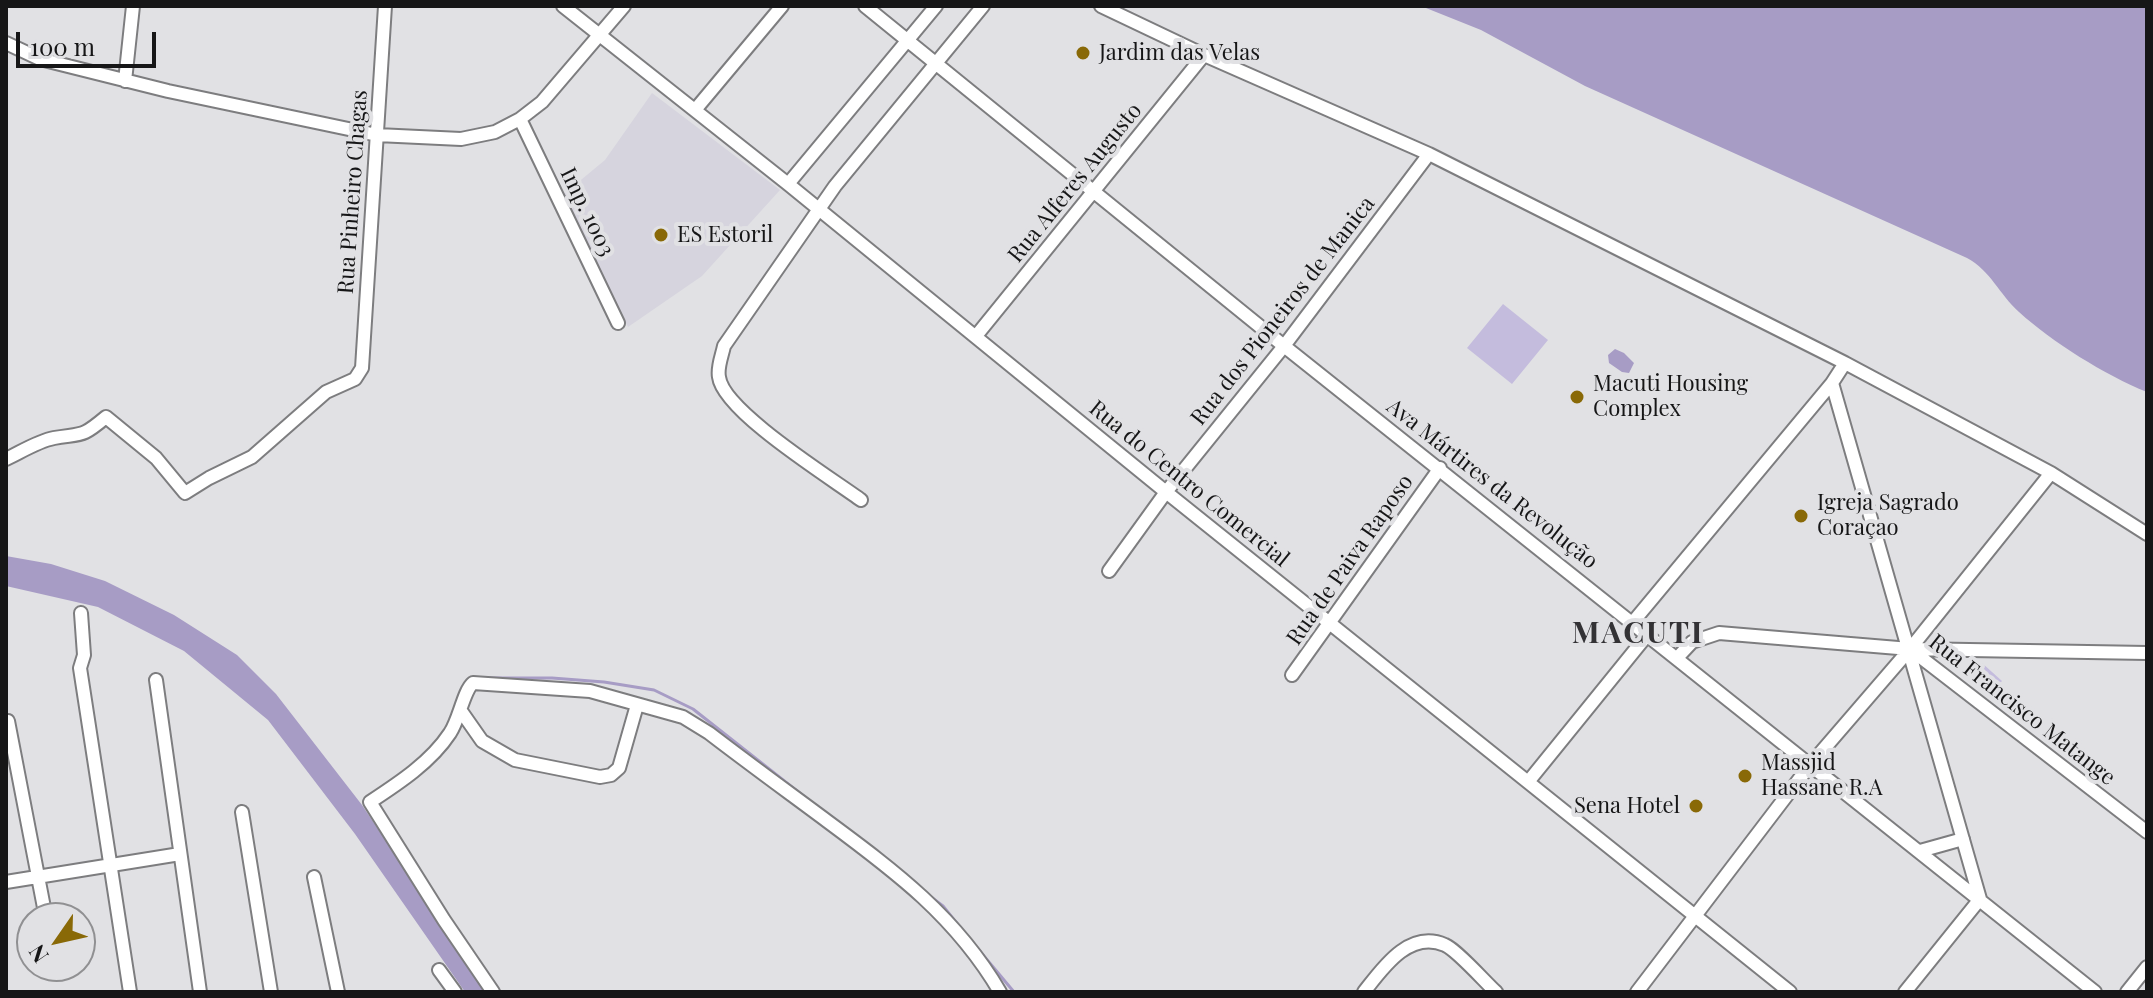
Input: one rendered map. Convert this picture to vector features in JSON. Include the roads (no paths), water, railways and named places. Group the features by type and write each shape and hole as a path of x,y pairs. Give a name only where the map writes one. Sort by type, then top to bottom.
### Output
{"street":[{"path":"125,81 133,6"},
{"name":"Rua Pinheiro Chagas","path":"6,459 53,438 70,438 88,432 106,417 156,458 185,493 252,457 326,392 355,379 362,368 385,6"},
{"name":"Rua do Centro Comercial","path":"563,6 1790,992"},
{"path":"6,43 40,59 125,81 377,135 461,139 495,132 520,119 542,102 624,6"},
{"path":"695,110 782,6"},
{"name":"Ava Mártires da Revolução","path":"865,6 1284,346 2095,992"},
{"path":"788,184 936,6"},
{"path":"861,500 779,442 733,404 719,379 724,346 855,161 983,6"},
{"path":"1101,6 1429,154 1845,363 2051,473 2147,534"},
{"name":"Rua Alferes Augusto","path":"976,336 1204,55"},
{"name":"Imp. 1003","path":"520,119 618,323"},
{"name":"Rua dos Pioneiros de Manica","path":"1109,571 1166,492 1284,346 1429,154"},
{"path":"1633,622 1832,383 1845,363"},
{"path":"1832,383 1980,899 1905,992"},
{"name":"Rua de Paiva Raposo","path":"1292,675 1440,468"},
{"path":"1637,992 1810,765 1910,649 2051,473"},
{"path":"81,613 84,655 80,668 130,992"},
{"path":"1677,658 1692,642 1719,633 1910,649 2147,653"},
{"path":"1528,782 1648,634"},
{"name":"Rua Francisco Matange","path":"1910,649 2147,832"},
{"path":"156,680 200,992"},
{"path":"493,992 370,802 437,750 449,736 467,689 473,683 590,691 683,717 867,850 936,908 983,963 1000,992"},
{"path":"461,711 482,741 515,760 600,777 611,775 619,768 637,705"},
{"path":"8,721 44,902"},
{"path":"242,812 271,992"},
{"path":"1920,851 1963,839"},
{"path":"6,882 180,854"},
{"path":"314,877 338,992"},
{"path":"1364,992 1391,959 1421,942 1445,945 1496,992"},
{"path":"2127,992 2147,967"},
{"path":"439,970 455,992"}],"waterway":[{"path":"488,678 552,678 654,690 693,709 811,802"},
{"path":"927,894 943,906 963,931"},
{"path":"973,943 1014,992"}],"place":[{"name":"Jardim das Velas","path":"1083,53"},
{"name":"ES Estoril","path":"661,235"},
{"name":"Macuti Housing Complex","path":"1577,397"},
{"name":"Igreja Sagrado Coraçao","path":"1801,516"},
{"name":"Massjid Hassane R.A","path":"1745,776"},
{"name":"Sena Hotel","path":"1696,806"}],"district":[{"name":"MACUTI","path":"1638,634"}]}
